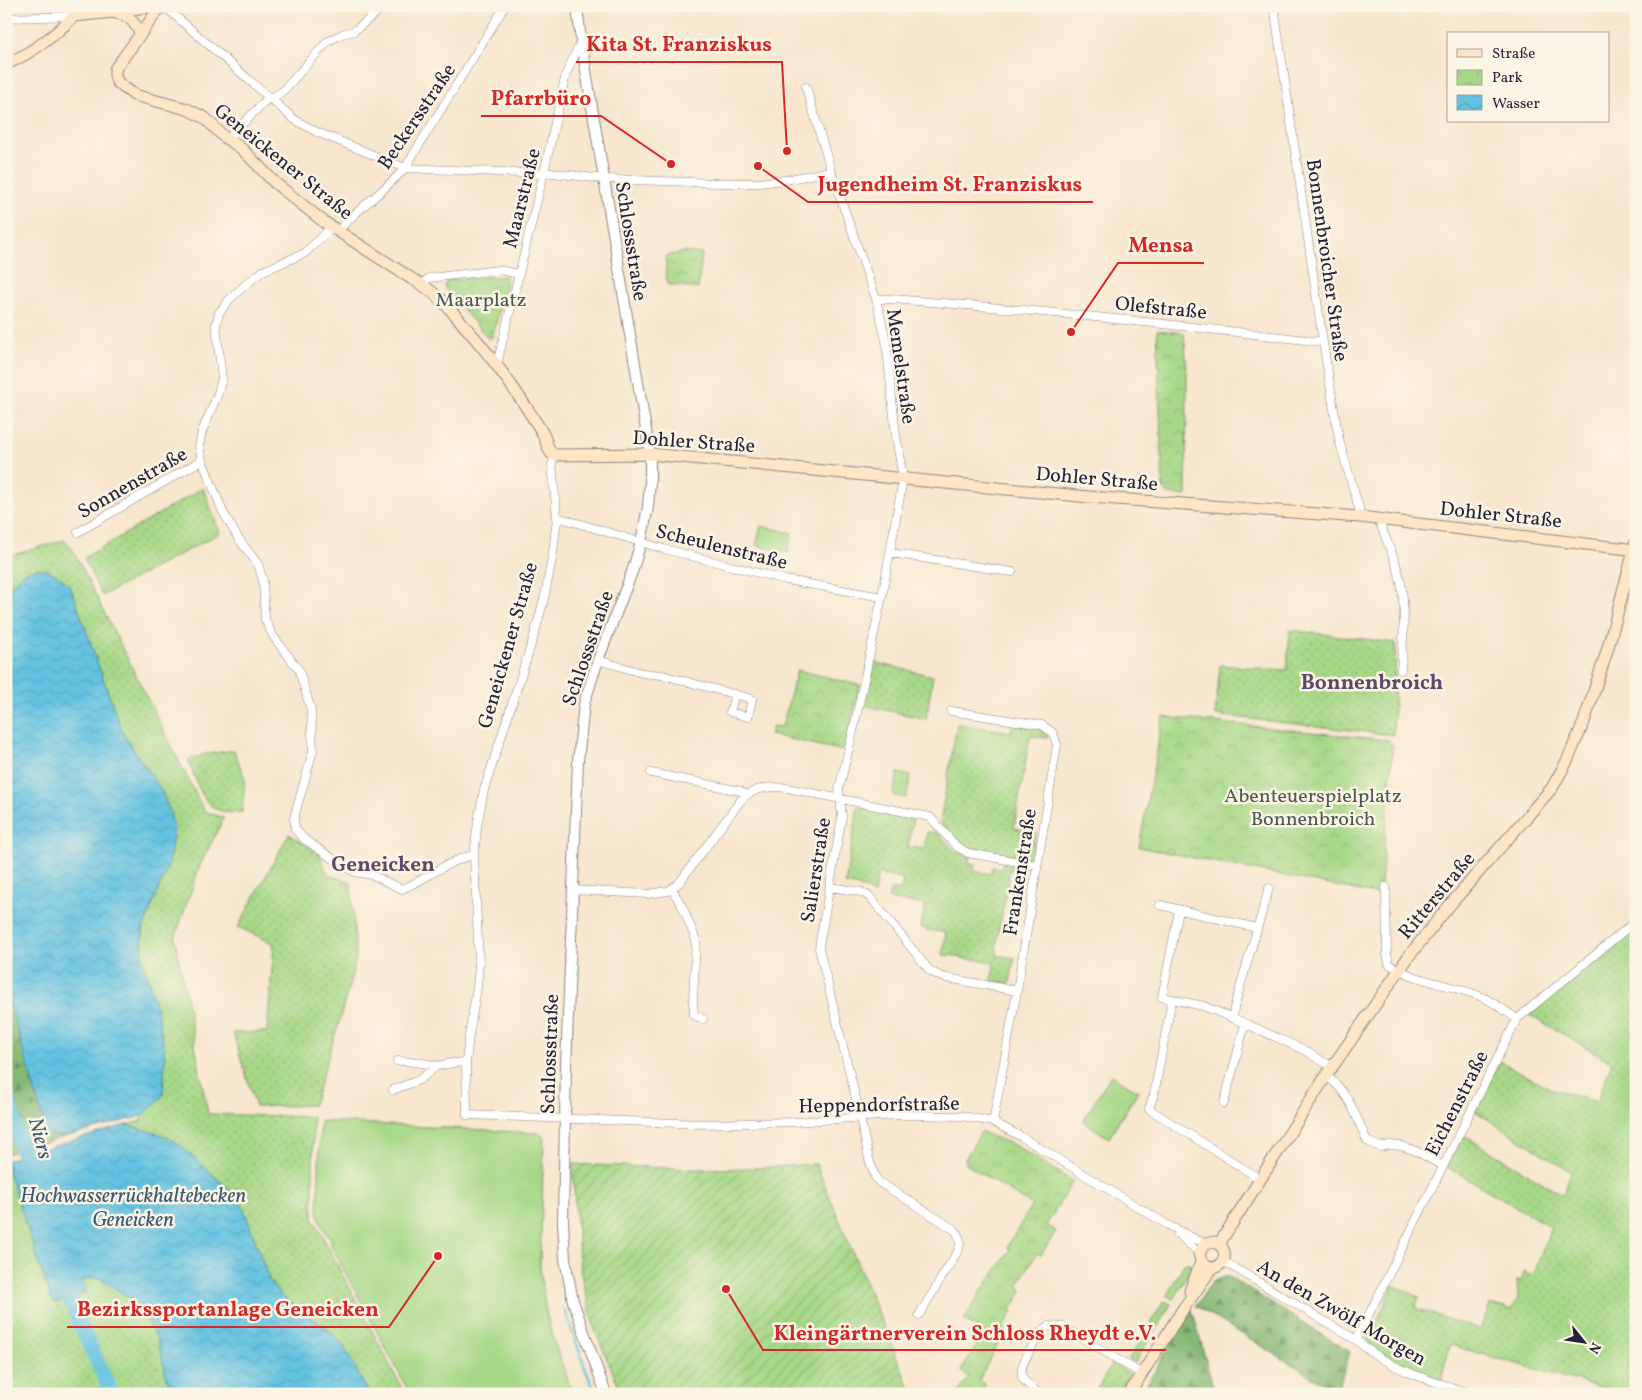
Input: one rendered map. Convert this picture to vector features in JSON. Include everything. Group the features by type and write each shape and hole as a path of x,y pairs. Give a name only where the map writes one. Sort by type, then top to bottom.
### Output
{"main road":[{"path":"6,64 43,44 84,6"},
{"path":"74,16 152,6"},
{"name":"Geneickener Straße","path":"162,6 116,69 117,82 134,94 187,109 205,118 242,149 275,183 335,229 422,284 446,304 497,364 543,434 551,453 555,455"},
{"path":"114,12 125,14 141,34"},
{"name":"Dohler Straße","path":"555,455 650,454 1089,497 1360,517 1635,548"},
{"name":"Ritterstraße","path":"1220,1244 1260,1178 1329,1072 1424,935 1552,788 1567,761 1584,722 1607,651 1635,548"},
{"path":"1130,1394 1183,1309 1209,1242 1220,1244 1225,1252 1224,1261 1218,1266 1204,1257"}],"street":[{"path":"162,6 295,120 317,132 405,168 544,173 604,179 700,183 760,183 831,171"},
{"path":"228,139 269,97 276,96 284,90 327,42 342,34 354,31 385,6"},
{"name":"Beckersstraße","path":"335,229 346,222 405,168 506,6"},
{"name":"Schlossstraße","path":"576,6 650,454 648,507 641,542 584,704 578,761 572,890 563,1222 565,1259 575,1308 606,1394"},
{"name":"Bonnenbroicher Straße","path":"1274,6 1339,440 1360,517"},
{"path":"6,18 74,16"},
{"name":"Maarstraße","path":"497,364 544,173 566,74 581,41"},
{"name":"Memelstraße","path":"806,87 831,171 876,299 886,340 896,436 903,479 882,598"},
{"name":"Sonnenstraße","path":"335,229 305,253 264,271 245,285 218,314 216,325 222,379 202,432 199,446 202,460 223,512 238,538 258,564 263,581 265,620 273,636 299,670 311,710 313,750 294,818 295,829 304,838 342,865 355,872 372,876 402,889 461,857 474,854"},
{"path":"422,284 429,278 498,270 519,274"},
{"name":"Olefstraße","path":"876,299 1012,308 1323,342"},
{"name":"Geneickener Straße","path":"555,455 552,464 557,517 553,553 545,595 534,636 484,790 474,854 479,964 466,1062 467,1115 565,1120"},
{"name":"Sonnenstraße","path":"78,532 202,460"},
{"name":"Scheulenstraße","path":"557,517 641,542 786,580 882,598"},
{"path":"1379,520 1398,574 1403,599 1401,670"},
{"path":"890,553 1012,572"},
{"name":"Salierstraße","path":"882,598 839,789 842,817 819,948 869,1159 875,1177 879,1182 955,1230 959,1235 959,1249 919,1314"},
{"path":"598,660 642,673 735,694"},
{"name":"Frankenstraße","path":"951,710 1042,725 1053,733 1057,745 1017,991 993,1122"},
{"path":"651,773 741,791 746,795"},
{"path":"572,890 654,894 672,889 685,876 746,795 757,789 777,787 930,818 956,846 968,852 1036,865"},
{"path":"830,887 861,892 870,898 930,971 942,978 1017,991"},
{"path":"1386,887 1386,954 1389,964 1399,971 1478,995 1517,1019"},
{"path":"1233,1018 1234,1008 1269,888"},
{"path":"672,889 690,923 696,940 694,1015 702,1019"},
{"path":"1160,905 1257,928"},
{"path":"1179,910 1162,997 1203,1006 1302,1049 1329,1072 1353,1108 1367,1141 1380,1147 1390,1145 1401,1146 1416,1151 1442,1166"},
{"name":"Eichenstraße","path":"1356,1340 1517,1019 1636,922"},
{"path":"1172,999 1154,1094 1149,1109 1260,1178"},
{"path":"1224,1103 1245,1024"},
{"path":"397,1061 438,1066"},
{"path":"393,1090 419,1080 438,1066 453,1062 466,1062"},
{"name":"Heppendorfstraße","path":"565,1120 703,1124 896,1115 938,1115 962,1116 993,1122 1020,1136 1166,1224 1204,1257"},
{"name":"An den Zwölf Morgen","path":"1224,1261 1356,1340 1364,1348 1392,1365 1417,1376 1475,1394"},
{"path":"1041,1394 1022,1378 1022,1364 1040,1332 1049,1326 1063,1328 1142,1374"}],"green space":[{"path":"685,252 702,254 698,289 667,284 665,256"},
{"name":"Maarplatz","path":"505,276 507,279 493,336 489,339 444,286 448,280"},
{"path":"1157,330 1184,333 1187,372 1186,496 1167,494 1167,489 1163,489"},
{"path":"203,488 220,533 102,596 84,558"},
{"path":"761,526 792,533 788,553 756,545"},
{"path":"64,540 71,546 204,811 224,818 200,865 175,938 208,1114 313,1117 313,1218 405,1394 369,1394 344,1347 330,1331 281,1296 270,1282 243,1207 231,1191 181,1146 169,1138 126,1125 142,1121 142,1116 163,1096 164,1047 158,1015 142,956 143,929 165,872 174,830 169,809 161,790 123,734 70,586 18,577 6,593 6,557"},
{"path":"1290,630 1396,643 1393,735 1215,715 1220,665 1287,670"},
{"path":"872,662 933,676 926,719 863,705"},
{"path":"797,670 860,685 844,751 770,735 773,726 782,727"},
{"name":"Abenteuerspielplatz Bonnenbroich","path":"1163,717 1388,740 1393,745 1380,895 1139,847"},
{"path":"1013,723 1039,728 1048,733 1047,738 1030,736 1014,828 1036,832 1032,856 1029,858 965,847 956,841 940,822 957,724 1011,732"},
{"path":"234,750 245,779 242,812 229,813 211,806 205,799 188,760 206,754"},
{"path":"898,773 911,776 906,798 893,795"},
{"path":"858,807 913,819 908,847 924,849 927,832 938,833 956,852 971,856 969,863 975,864 974,871 991,874 993,867 1001,868 1003,862 1026,866 1022,870 1010,869 996,948 997,955 1015,958 1009,983 992,981 994,963 960,958 960,956 943,955 946,932 921,928 925,905 888,899 890,890 901,890 903,878 883,876 883,874 878,873 874,894 863,888 845,884"},
{"path":"289,834 319,854 328,875 351,882 356,960 313,1105 256,1107 233,1033 267,1032 274,944 238,927"},
{"path":"1636,926 1636,1394 1624,1394 1450,1345 1441,1381 1389,1359 1379,1353 1368,1342 1368,1332 1372,1323 1376,1324 1393,1285 1419,1297 1415,1308 1480,1330 1490,1304 1511,1310 1518,1299 1517,1280 1522,1281 1523,1272 1533,1276 1551,1227 1447,1167 1463,1135 1563,1195 1571,1172 1475,1111 1500,1061 1549,1088 1597,1102 1612,1062 1529,1015"},
{"path":"6,949 10,1004 47,1134 52,1136 68,1136 6,1154"},
{"path":"1111,1075 1138,1091 1109,1138 1083,1121"},
{"path":"320,1121 538,1133 544,1137 540,1266 546,1312 554,1342 573,1394 410,1394 331,1245 331,1238 326,1234 318,1215"},
{"path":"981,1132 1016,1146 1073,1181 1046,1225 1056,1231 1041,1255 1037,1253 1018,1284 1022,1291 1011,1309 1013,1311 1004,1326 1006,1328 979,1380 985,1385 980,1394 958,1394 969,1376 961,1371 982,1337 990,1337 964,1320 1009,1252 1010,1250 1007,1247 1032,1205 967,1165 965,1159"},
{"path":"572,1164 694,1169 816,1164 912,1394 622,1394 595,1331 580,1270"},
{"path":"6,1166 10,1177 86,1292 82,1280 95,1277 102,1279 137,1303 157,1338 171,1394 6,1394"},
{"path":"1190,1262 1192,1268 1174,1299 1167,1295 1184,1264"},
{"path":"1228,1276 1350,1352 1337,1392 1196,1306 1212,1281"},
{"path":"1164,1301 1171,1304 1135,1363 1129,1359"},
{"path":"1192,1309 1215,1394 1141,1394"},
{"path":"1113,1363 1130,1374 1117,1394 1094,1394"}],"water":[{"path":"37,568 55,574 70,586 123,734 161,790 169,809 174,830 169,863 143,929 142,956 158,1015 164,1047 163,1096 142,1116 68,1136 52,1136 47,1134 10,1004 6,949 6,593 19,577"},
{"name":"Hochwasserrückhaltebecken Geneicken","path":"126,1125 169,1138 181,1146 231,1191 243,1207 270,1282 281,1296 330,1331 344,1347 369,1394 171,1394 157,1338 137,1303 102,1279 95,1277 82,1280 86,1292 55,1303 50,1297 6,1160"}],"waterway":[{"name":"Niers","path":"6,1089 28,1175"},
{"name":"Niers","path":"62,1280 112,1394"},
{"path":"565,1310 596,1394"}],"place":[{"name":"Kita St. Franziskus","path":"787,151"},
{"name":"Pfarrbüro","path":"671,164"},
{"name":"Jugendheim St. Franziskus","path":"758,166"},
{"name":"Mensa","path":"1071,332"},
{"name":"Bezirkssportanlage Geneicken","path":"438,1256"},
{"name":"Kleingärtnerverein Schloss Rheydt e.V.","path":"726,1289"}],"district":[{"name":"Bonnenbroich","path":"1372,682"},
{"name":"Geneicken","path":"383,864"}]}
